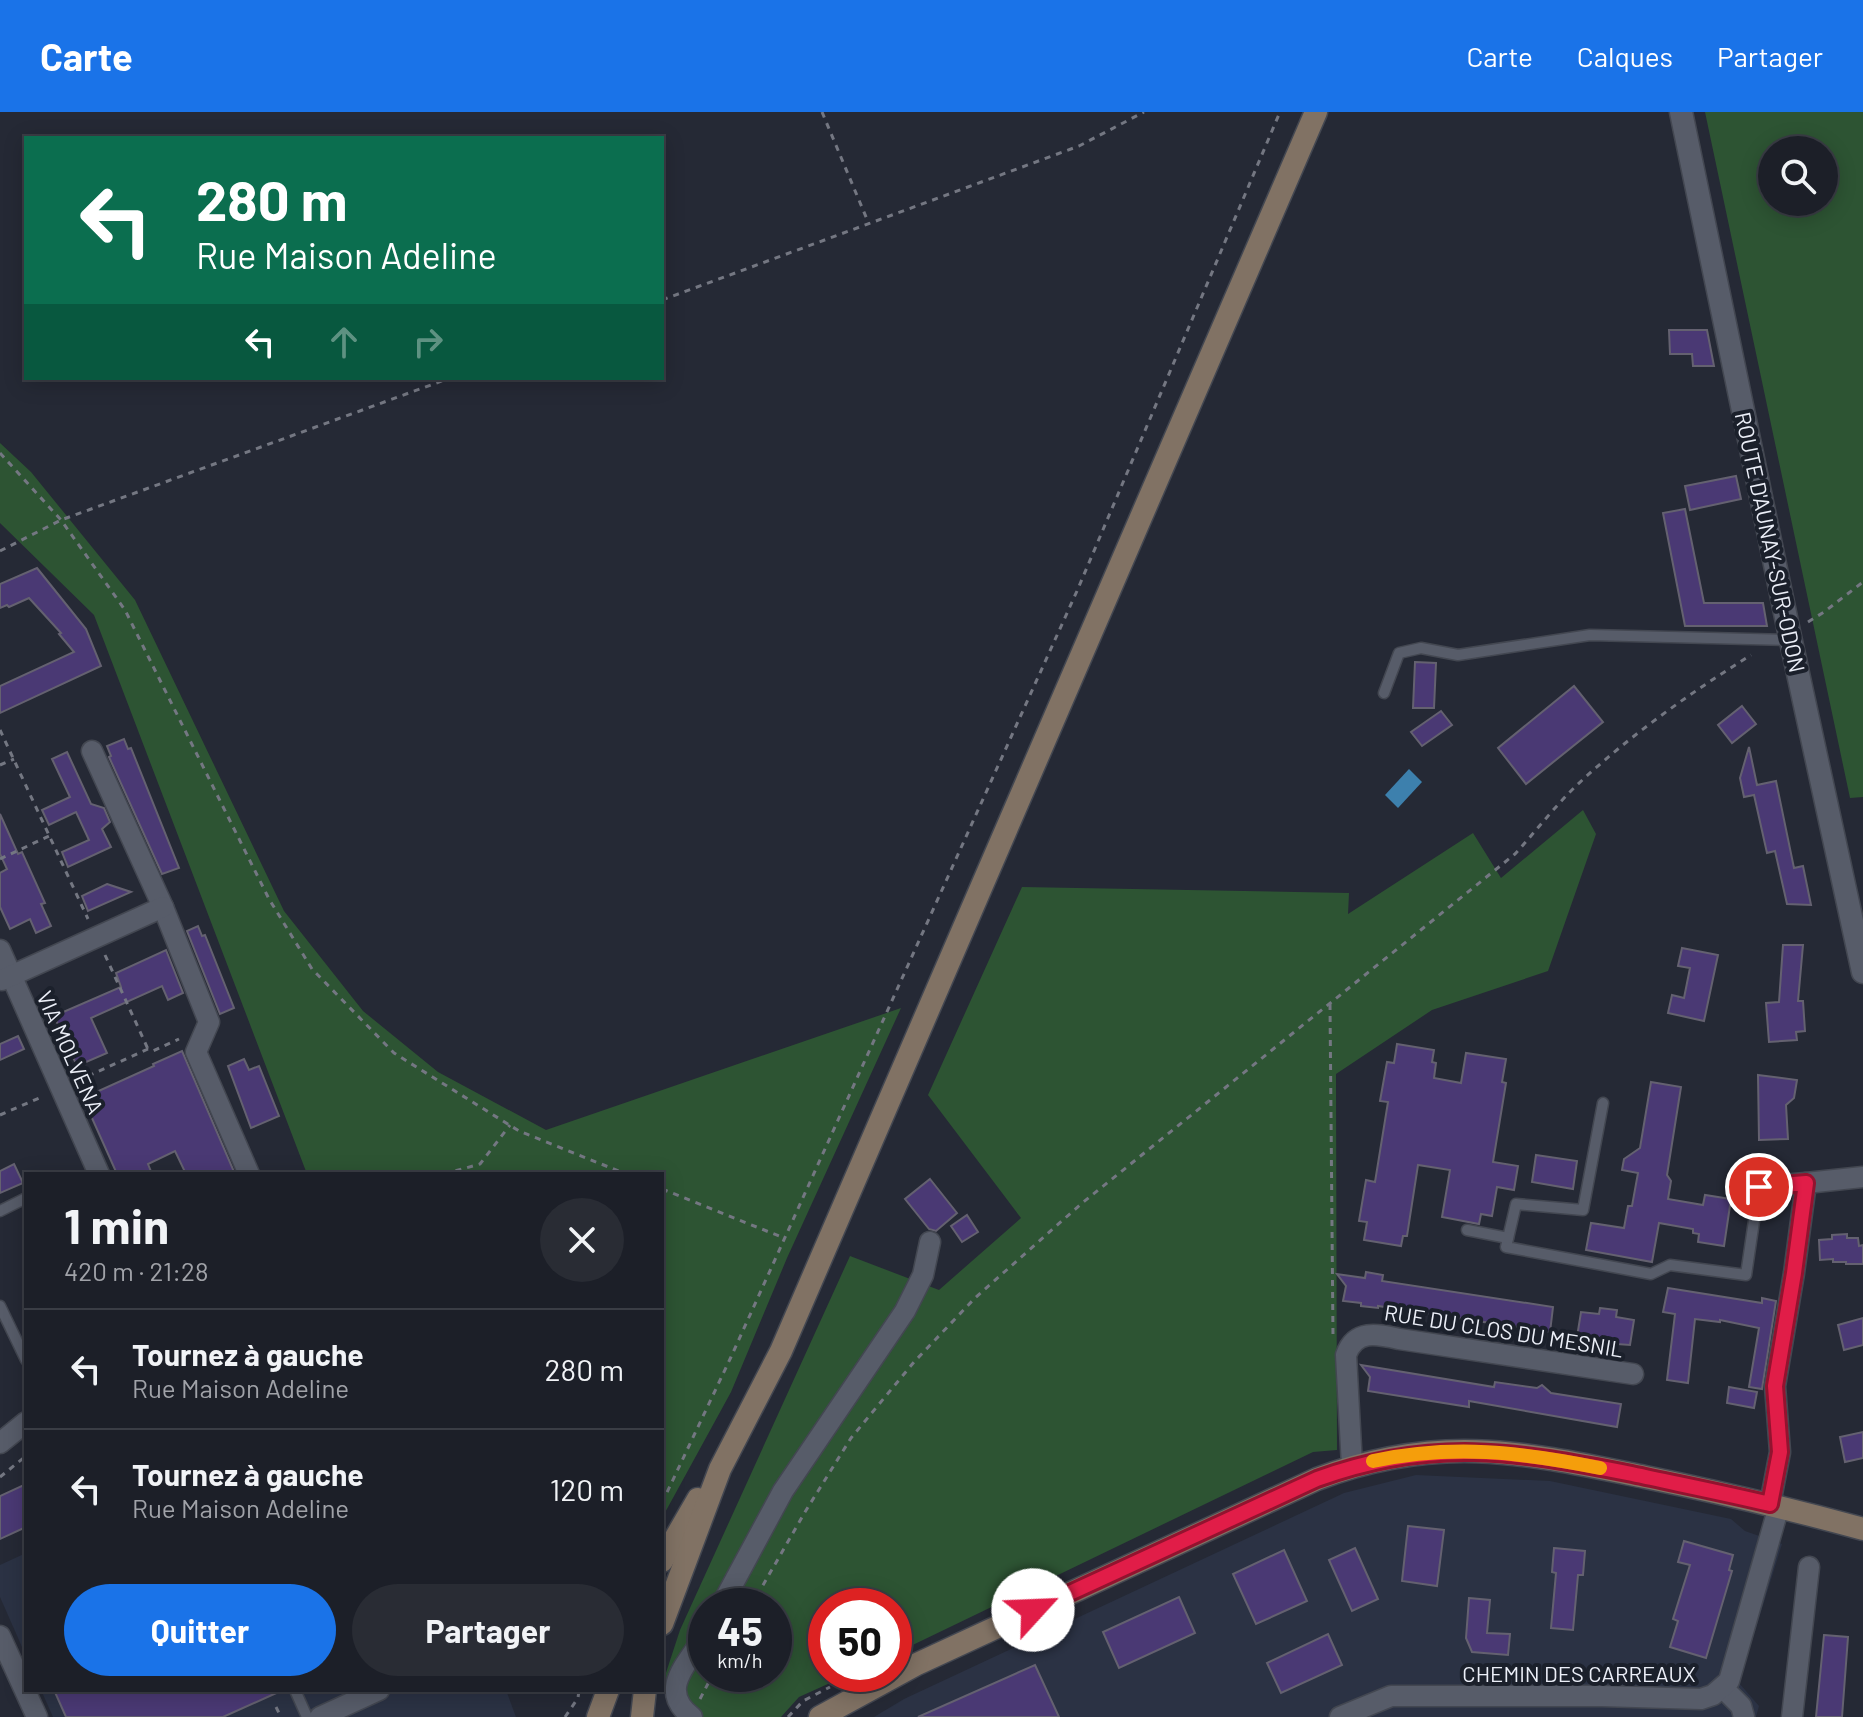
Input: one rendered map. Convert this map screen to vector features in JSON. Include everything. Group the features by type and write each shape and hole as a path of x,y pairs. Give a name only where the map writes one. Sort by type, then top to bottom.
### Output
{"main road":[{"path":"664,1619 720,1469 781,1351 1316,112"},
{"path":"820,1717 849,1699 1018,1616 1317,1479 1352,1466 1418,1453 1466,1450 1551,1458 1774,1505 1863,1529"},
{"path":"664,1557 692,1507 720,1469"},
{"path":"598,1717 607,1692"},
{"path":"642,1717 645,1692"},
{"path":"833,1717 849,1699"}],"street":[{"name":"ROUTE D'AUNAY-SUR-ODON","path":"1681,112 1791,634 1855,897 1863,972"},
{"path":"92,751 163,907 209,1022 196,1052 248,1172"},
{"path":"6,979 163,907"},
{"name":"VIA MOLVENA","path":"0,950 6,979 61,1088 98,1172"},
{"path":"1759,1187 1863,1177"},
{"name":"CHEMIN DES CARREAUX","path":"1340,1717 1391,1696 1701,1699 1723,1688 1731,1672 1774,1505 1780,1452 1775,1386 1806,1183"},
{"path":"731,1588 783,1491 905,1311 923,1275 930,1242"},
{"name":"RUE DU CLOS DU MESNIL","path":"1352,1466 1346,1355 1349,1345 1367,1334 1633,1374"},
{"path":"0,1443 24,1424"},
{"path":"1792,1717 1809,1567"},
{"path":"0,1636 24,1689"},
{"path":"688,1661 675,1681 677,1697 691,1716"},
{"path":"1723,1688 1741,1706 1744,1717"},
{"path":"26,1692 37,1717"},
{"path":"320,1717 375,1692"}],"lane":[{"path":"1384,693 1399,653 1421,648 1458,655 1590,635 1791,634"},
{"path":"1603,1103 1583,1210 1516,1204 1506,1247 1651,1274 1670,1265 1746,1275 1759,1187"},
{"path":"0,1211 24,1199"},
{"path":"1467,1230 1508,1238"},
{"path":"0,1306 24,1356"},
{"path":"296,1692 307,1717"}],"path":[{"path":"822,112 869,224"},
{"path":"664,299 1079,146 1144,112"},
{"path":"664,1499 1071,606 1280,112"},
{"path":"0,551 61,520 445,380"},
{"path":"0,453 61,520 125,610 269,899 312,969 394,1053 510,1125 621,1172"},
{"path":"761,1588 851,1438 914,1362 975,1298 1081,1204 1515,854 1577,786 1614,753 1703,685 1791,634 1863,582"},
{"path":"0,730 148,1049"},
{"path":"0,765 14,759"},
{"path":"0,859 49,836"},
{"path":"1330,1003 1333,1347"},
{"path":"0,1115 148,1049 153,1051 209,1022"},
{"path":"451,1172 480,1164 510,1125"},
{"path":"664,1190 784,1238"},
{"path":"0,1477 24,1458"},
{"path":"565,1717 579,1692"},
{"path":"691,1716 704,1692"},
{"path":"788,1717 814,1694"},
{"path":"276,1707 281,1717"}],"shaded area":[{"path":"1416,1475 1550,1481 1731,1519 1745,1531 1782,1544 1739,1683 1759,1706 1756,1717 874,1717 904,1699 1344,1493"},
{"path":"24,1554 24,1651 0,1597 0,1565"},
{"path":"42,1692 507,1692 516,1717 53,1717"}],"green space":[{"path":"1705,112 1863,112 1863,797 1850,798"},
{"path":"0,443 31,472 135,600 284,911 363,1011 438,1072 546,1130 901,1008 787,1258 731,1392 664,1514 664,1172 306,1172 94,615 0,523"},
{"path":"1583,810 1596,834 1548,971 1432,1010 1336,1074 1337,1450 1313,1452 912,1645 912,1588 808,1588 810,1692 799,1697 781,1717 700,1717 664,1687 688,1612 688,1692 792,1692 792,1588 699,1588 850,1256 939,1290 1021,1218 928,1095 1022,887 1349,893 1348,914 1473,833 1501,878"}],"water":[{"path":"1409,769 1422,782 1398,808 1385,795"}],"building":[{"path":"1669,330 1707,330 1714,366 1693,366 1692,354 1670,354"},
{"path":"1736,476 1741,499 1690,510 1685,486"},
{"path":"1685,509 1704,603 1763,603 1767,626 1685,626 1663,513"},
{"path":"37,568 86,629 101,666 0,713 0,686 74,652 29,598 0,608 0,584"},
{"path":"1415,662 1436,663 1434,708 1413,708"},
{"path":"1574,686 1603,722 1526,784 1498,748"},
{"path":"1742,706 1756,724 1732,743 1718,725"},
{"path":"1441,711 1452,725 1422,746 1411,732"},
{"path":"124,739 128,749 131,748 179,868 162,874 109,757 107,746"},
{"path":"1749,747 1757,785 1776,781 1794,868 1803,866 1811,905 1787,904 1775,851 1767,853 1754,795 1744,797 1740,778"},
{"path":"67,752 91,804 104,808 110,822 102,829 111,847 68,867 62,852 89,840 76,812 49,825 42,810 70,797 52,759"},
{"path":"0,814 18,854 22,852 45,903 41,904 51,926 36,933 30,919 10,929 0,907 0,873 7,869 0,854"},
{"path":"107,884 131,892 88,911 82,896"},
{"path":"198,926 202,936 205,935 234,1008 220,1014 187,931"},
{"path":"1783,945 1803,945 1798,1001 1803,1001 1805,1031 1796,1032 1797,1040 1769,1042 1766,1003 1779,1002"},
{"path":"1682,948 1718,955 1704,1021 1668,1013 1672,995 1684,998 1690,968 1678,966"},
{"path":"166,950 183,993 168,1000 162,986 91,1018 107,1053 77,1066 54,1016 121,987 116,973"},
{"path":"18,1036 24,1049 0,1060 0,1044"},
{"path":"1397,1044 1434,1050 1434,1078 1461,1083 1466,1053 1506,1059 1502,1082 1506,1083 1493,1162 1518,1166 1514,1190 1497,1187 1492,1216 1481,1214 1479,1224 1442,1217 1450,1170 1418,1165 1407,1236 1403,1236 1401,1246 1364,1240 1367,1222 1359,1221 1366,1180 1375,1182 1388,1102 1380,1101 1387,1062 1394,1063"},
{"path":"182,1051 234,1172 185,1172 175,1151 148,1164 151,1172 116,1172 83,1098"},
{"path":"244,1059 249,1070 259,1066 279,1116 251,1128 228,1066"},
{"path":"1758,1075 1797,1080 1794,1098 1786,1105 1788,1139 1759,1140"},
{"path":"1651,1082 1681,1087 1667,1175 1671,1181 1668,1199 1703,1205 1705,1195 1731,1199 1724,1246 1698,1242 1699,1234 1693,1233 1693,1229 1659,1223 1652,1262 1586,1250 1591,1223 1624,1228 1638,1173 1622,1170 1624,1159 1640,1148"},
{"path":"1536,1155 1577,1161 1573,1189 1532,1182"},
{"path":"14,1164 23,1183 0,1193 0,1171"},
{"path":"930,1179 957,1213 936,1231 929,1229 905,1199"},
{"path":"967,1215 978,1232 962,1242 951,1226"},
{"path":"1847,1234 1847,1238 1858,1238 1859,1246 1863,1245 1863,1264 1820,1260 1819,1240"},
{"path":"1366,1272 1383,1275 1382,1281 1553,1307 1550,1332 1343,1301 1346,1286 1337,1274 1365,1278"},
{"path":"1668,1288 1762,1303 1762,1298 1776,1301 1762,1389 1749,1387 1759,1328 1720,1320 1695,1319 1688,1383 1667,1380 1675,1314 1663,1312"},
{"path":"1600,1308 1617,1310 1616,1317 1634,1320 1630,1345 1577,1337 1581,1312 1599,1314"},
{"path":"1863,1318 1863,1345 1844,1350 1838,1325"},
{"path":"1361,1365 1494,1387 1495,1382 1537,1388 1542,1385 1551,1393 1621,1404 1617,1427 1469,1401 1469,1407 1368,1391 1370,1377"},
{"path":"1729,1387 1757,1392 1754,1408 1727,1403"},
{"path":"1863,1432 1863,1458 1845,1462 1840,1437"},
{"path":"24,1485 24,1528 0,1539 0,1496"},
{"path":"1408,1526 1444,1530 1437,1586 1402,1581"},
{"path":"1684,1541 1733,1555 1729,1570 1732,1571 1706,1658 1670,1647 1678,1621 1673,1619 1690,1565 1678,1562"},
{"path":"1355,1548 1378,1599 1352,1611 1329,1560"},
{"path":"1554,1548 1585,1551 1583,1575 1578,1575 1573,1630 1551,1628 1556,1573 1552,1572"},
{"path":"1284,1550 1307,1601 1256,1624 1233,1574"},
{"path":"1179,1597 1195,1633 1119,1668 1103,1632"},
{"path":"1469,1598 1490,1600 1487,1633 1510,1634 1508,1655 1472,1652 1466,1638"},
{"path":"1328,1634 1342,1665 1281,1693 1267,1663"},
{"path":"1824,1635 1848,1637 1842,1717 1816,1717"},
{"path":"1035,1665 1059,1717 918,1717"},
{"path":"55,1692 279,1692 223,1717 66,1717"}],"slow traffic":[{"path":"1373,1461 1408,1454 1466,1450 1507,1452 1600,1468"}],"route":[{"path":"1033,1610 1317,1479 1352,1466 1408,1454 1466,1450 1551,1458 1770,1504 1780,1452 1775,1386 1806,1183 1759,1187"}]}
